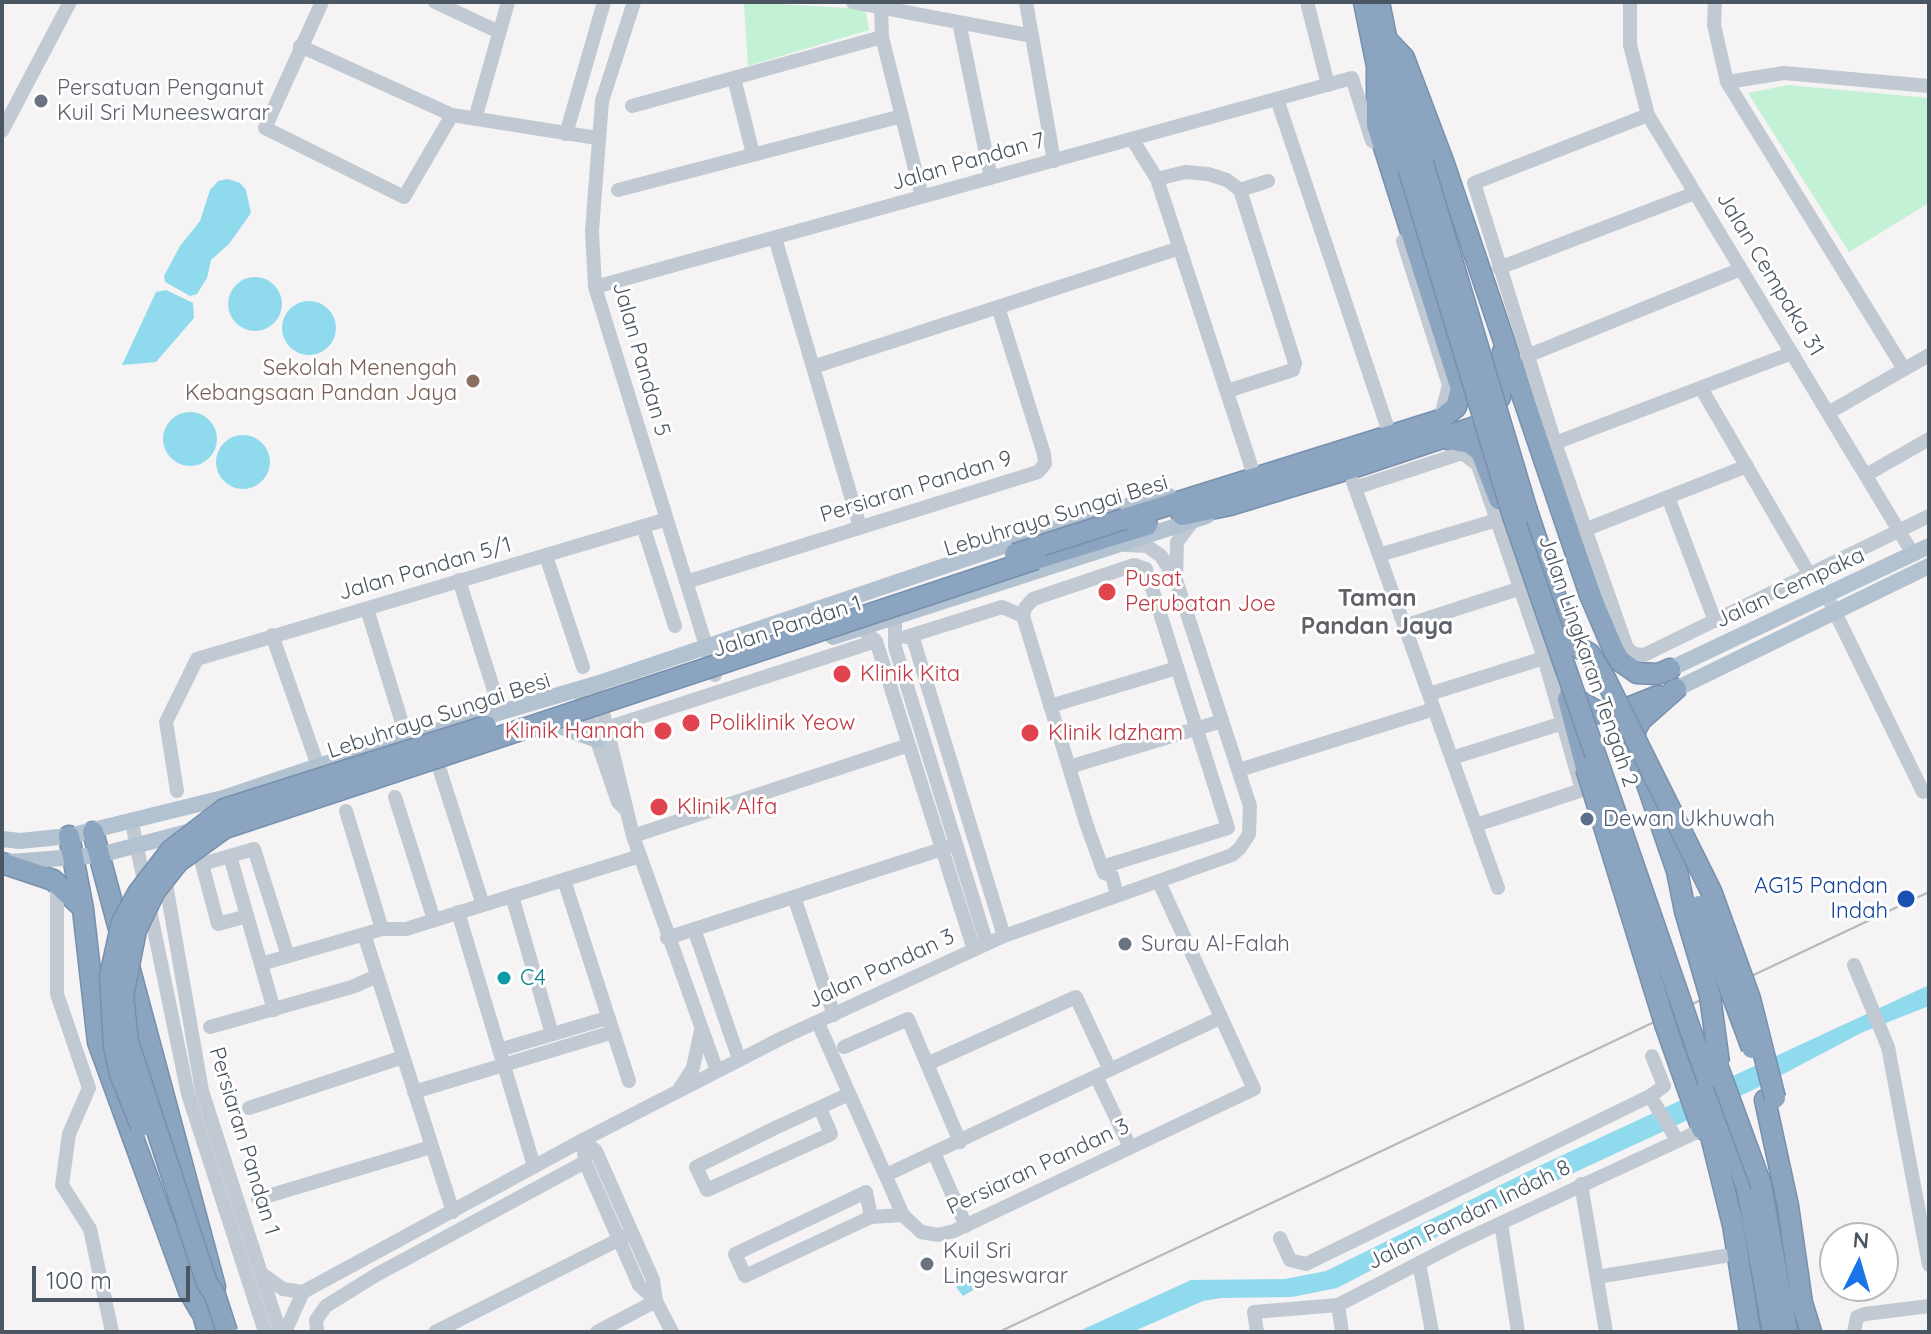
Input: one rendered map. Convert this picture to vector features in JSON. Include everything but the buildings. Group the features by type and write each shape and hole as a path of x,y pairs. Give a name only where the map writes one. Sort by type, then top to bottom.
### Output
{"highway":[{"name":"Jalan Lingkaran Tengah 2","path":"1364,2 1377,66 1415,165 1713,1075 1760,1252 1773,1332"},
{"name":"Jalan Lingkaran Tengah 2","path":"1379,2 1415,165 1513,516 1713,1075 1761,1185 1787,1332"},
{"path":"1386,39 1404,58 1502,332 1590,595 1614,651 1620,661 1637,673 1658,674 1673,679"},
{"path":"1377,66 1377,125 1461,389 1450,437"},
{"path":"1450,437 1481,425 1493,411 1503,382 1502,332"},
{"name":"Jalan Pandan 1","path":"1226,497 1255,478 1390,435 1450,437"},
{"path":"1450,437 1470,443 1484,456 1567,694 1586,768 1659,1006 1706,1135 1733,1225 1750,1332"},
{"name":"Jalan Pandan 1","path":"1226,497 1352,479 1450,437"},
{"name":"Lebuhraya Sungai Besi","path":"227,1332 215,1295 207,1283 138,1077 128,1042 123,996 136,930 155,891 178,862 198,845 225,828 803,634 1194,511 1226,497"},
{"name":"Lebuhraya Sungai Besi","path":"208,1332 169,1203 120,1074 111,1018 110,976 122,922 138,893 171,850 202,823 224,809 1226,497"},
{"path":"1571,643 1590,654 1605,678 1711,891 1750,999 1789,1184 1788,1206 1802,1303 1811,1332"},
{"path":"1567,694 1602,714 1615,713 1673,679"},
{"path":"1673,679 1648,711 1634,738 1635,749 1677,871 1752,1045 1770,1099"},
{"path":"93,832 197,1210 215,1280 215,1295"},
{"path":"69,836 83,909 94,1023 110,1081 189,1291 200,1310"},
{"path":"2,862 57,882 83,909"},
{"path":"110,900 125,888 134,886 156,890"},
{"path":"1692,908 1710,996 1713,1075 1706,1135"},
{"path":"94,1023 98,1003 104,996 117,992 130,996 139,1005"}],"main road":[{"name":"Jalan Pandan 1","path":"2,839 20,841 69,836 154,817 707,648 1107,511 1186,492 1226,497"},
{"name":"Jalan Pandan 1","path":"2,862 73,859 160,841 870,631 895,617 1192,522 1226,497"},
{"name":"Jalan Cempaka","path":"1673,679 1827,596 1929,546"},
{"name":"Jalan Cempaka","path":"1673,679 1835,614 1929,566"},
{"path":"861,593 859,610 870,631"},
{"path":"543,726 602,734"},
{"path":"156,890 178,852 214,823"}],"street":[{"path":"3,129 70,2"},
{"path":"322,2 265,128 404,197 452,115"},
{"path":"435,2 499,32"},
{"path":"475,119 508,2"},
{"path":"566,134 604,2"},
{"name":"Jalan Pandan 5","path":"634,2 608,77 597,138 592,231 595,287 664,520 715,675"},
{"path":"853,2 1032,36"},
{"path":"1026,2 1054,161"},
{"path":"1307,2 1328,85"},
{"name":"Jalan Cempaka 31","path":"1630,2 1630,45 1648,115 1913,554"},
{"path":"1715,2 1714,25 1727,82 1904,369"},
{"path":"881,7 882,37 922,197"},
{"path":"959,22 991,178"},
{"path":"632,106 882,37"},
{"path":"300,46 452,115 597,138"},
{"path":"1727,82 1784,73 1929,86"},
{"path":"734,78 753,154"},
{"name":"Jalan Pandan 7","path":"595,287 1352,78 1449,385 1450,437"},
{"path":"1277,99 1390,435"},
{"path":"1648,115 1476,180 1474,193 1584,530 1627,648 1634,654 1644,655 1811,577 1929,516"},
{"path":"618,190 902,116"},
{"path":"1132,139 1157,179 1255,478"},
{"path":"1157,179 1185,172 1208,174 1227,180 1240,190 1295,363 1293,370 1227,391"},
{"path":"1240,190 1268,181"},
{"path":"1499,268 1695,193"},
{"path":"775,238 860,527"},
{"path":"813,367 1180,248"},
{"path":"1527,356 1741,269"},
{"name":"Persiaran Pandan 9","path":"686,582 1038,472 1045,464 998,307"},
{"path":"1555,443 1792,353"},
{"path":"1828,413 1929,355"},
{"path":"1701,388 1811,577"},
{"path":"1476,825 1582,790 1544,658 1478,465 1450,437 1418,467 1352,479 1498,888"},
{"path":"1866,475 1929,439"},
{"path":"1584,530 1747,466"},
{"path":"1668,497 1715,621"},
{"name":"Jalan Pandan 5/1","path":"177,791 166,722 197,659 664,520"},
{"path":"1379,555 1497,520"},
{"name":"Jalan Pandan 3","path":"1176,580 1177,542 1192,522"},
{"path":"643,526 675,626"},
{"name":"Jalan Pandan 3","path":"303,1292 534,1166 738,1060 1004,936 1232,855 1240,848 1249,834 1250,806 1176,580 1161,556 1147,546 1121,545"},
{"path":"546,556 583,667"},
{"path":"1103,870 1228,828 1146,569 1141,565 1033,599 1023,616 1103,870 1112,876 1111,897"},
{"path":"459,580 496,697"},
{"path":"1404,626 1521,588"},
{"path":"1827,596 1923,792"},
{"path":"893,640 1002,607 1023,616"},
{"path":"367,609 403,726"},
{"path":"895,617 893,640 949,846 981,947"},
{"path":"602,734 870,631 909,745 949,846"},
{"path":"272,635 318,766"},
{"path":"912,635 1004,936"},
{"path":"1429,694 1544,658"},
{"path":"1050,706 1177,668"},
{"path":"588,686 618,802 627,811 667,938 717,1071"},
{"path":"1239,770 1434,709"},
{"path":"1069,767 1222,721"},
{"path":"1452,758 1563,723"},
{"path":"633,836 909,745"},
{"path":"436,758 483,905"},
{"path":"395,797 434,920"},
{"path":"346,811 382,929"},
{"name":"Persiaran Pandan 1","path":"154,817 160,841 156,890 188,1094 265,1332"},
{"name":"Persiaran Pandan 1","path":"132,823 137,847 156,890 202,1091 282,1332"},
{"path":"667,938 949,846"},
{"path":"247,916 218,924 202,864 254,849 288,956"},
{"path":"230,856 274,1010"},
{"path":"261,964 382,929 406,929 640,856"},
{"path":"564,880 629,1081"},
{"path":"57,882 57,994 89,1088 69,1134 62,1185 90,1229 112,1332"},
{"path":"886,1175 1220,1018 1159,882"},
{"path":"512,896 552,1034"},
{"path":"794,897 834,1015"},
{"path":"458,912 534,1166"},
{"path":"694,929 738,1060"},
{"path":"364,934 453,1212"},
{"path":"1854,965 1885,1037 1929,1265"},
{"path":"210,1027 352,987 377,976"},
{"path":"927,1064 1076,997 1130,1147"},
{"path":"499,1050 607,1018"},
{"name":"Persiaran Pandan 3","path":"903,1215 914,1228 929,1234 946,1234 1254,1089 1220,1018"},
{"path":"844,1047 908,1019 960,1142"},
{"path":"818,1023 903,1215 871,1217 745,1276 735,1254 866,1192 871,1217"},
{"path":"701,1029 719,1055 738,1060"},
{"path":"677,1092 693,1068 701,1029"},
{"path":"414,1092 613,1032"},
{"path":"1280,1238 1290,1260 1306,1264 1653,1099 1664,1086 1652,1056"},
{"path":"249,1108 403,1057"},
{"path":"820,1108 831,1134 707,1190 696,1167 849,1094"},
{"path":"1653,1099 1675,1137"},
{"name":"Jalan Pandan Indah 8","path":"1257,1332 1254,1312 1338,1305 1675,1137 1706,1135"},
{"path":"583,1140 585,1162 625,1236"},
{"path":"583,1140 596,1151 639,1285 656,1301 672,1332"},
{"path":"258,1199 431,1147"},
{"path":"934,1153 966,1226"},
{"path":"317,1326 326,1306 376,1275 585,1162"},
{"path":"1581,1184 1606,1332"},
{"path":"1501,1223 1518,1332"},
{"path":"435,1332 625,1236"},
{"path":"1597,1277 1724,1256"},
{"path":"368,1257 376,1275"},
{"path":"1419,1263 1432,1332"},
{"path":"262,1274 283,1289 303,1292 282,1332"},
{"path":"597,1332 656,1301"},
{"path":"1338,1305 1342,1332"},
{"path":"1854,1332 1857,1317 1865,1314 1929,1306"}],"green space":[{"path":"744,2 865,9 869,30 748,66"},
{"path":"1788,85 1929,98 1929,203 1849,252 1748,93"}],"water":[{"path":"228,179 240,183 246,190 251,213 229,244 211,260 207,278 197,294 190,296 165,282 164,276 180,246 200,221 210,190 218,181"},
{"path":"255,277 266,279 274,285 280,293 280,315 274,323 266,329 255,331 244,329 236,323 230,315 228,304 230,293 236,285 244,279"},
{"path":"166,290 193,303 194,318 156,362 122,365 156,292"},
{"path":"309,301 320,303 328,309 334,317 334,339 328,347 320,353 309,355 298,353 290,347 284,339 282,328 284,317 290,309 298,303"},
{"path":"190,412 201,414 209,420 215,428 215,450 209,458 201,464 190,466 179,464 171,458 165,450 163,439 165,428 171,420 179,414"},
{"path":"243,435 254,437 262,443 268,451 268,473 262,481 254,487 243,489 232,487 224,481 218,473 216,462 218,451 224,443 232,437"},
{"path":"1929,985 1929,1006 1863,1032 1755,1089 1450,1230 1337,1288 1292,1297 1203,1301 1132,1332 1077,1332 1191,1280 1285,1279 1326,1271 1539,1166"},
{"path":"980,1276 984,1284 963,1296 956,1287"}],"tram line":[{"path":"999,1332 1929,892"}],"place":[{"name":"Persatuan Penganut Kuil Sri Muneeswarar","path":"41,101"},
{"name":"Sekolah Menengah Kebangsaan Pandan Jaya","path":"473,381"},
{"name":"Pusat Perubatan Joe","path":"1107,592"},
{"name":"Klinik Kita","path":"842,674"},
{"name":"Poliklinik Yeow","path":"691,723"},
{"name":"Klinik Hannah","path":"663,731"},
{"name":"Klinik Idzham","path":"1030,733"},
{"name":"Klinik Alfa","path":"659,807"},
{"name":"Dewan Ukhuwah","path":"1587,819"},
{"name":"AG15 Pandan Indah","path":"1906,899"},
{"name":"Surau Al-Falah","path":"1125,944"},
{"name":"C4","path":"504,978"},
{"name":"Kuil Sri Lingeswarar","path":"927,1264"}],"district":[{"name":"Taman Pandan Jaya","path":"1377,613"}]}
